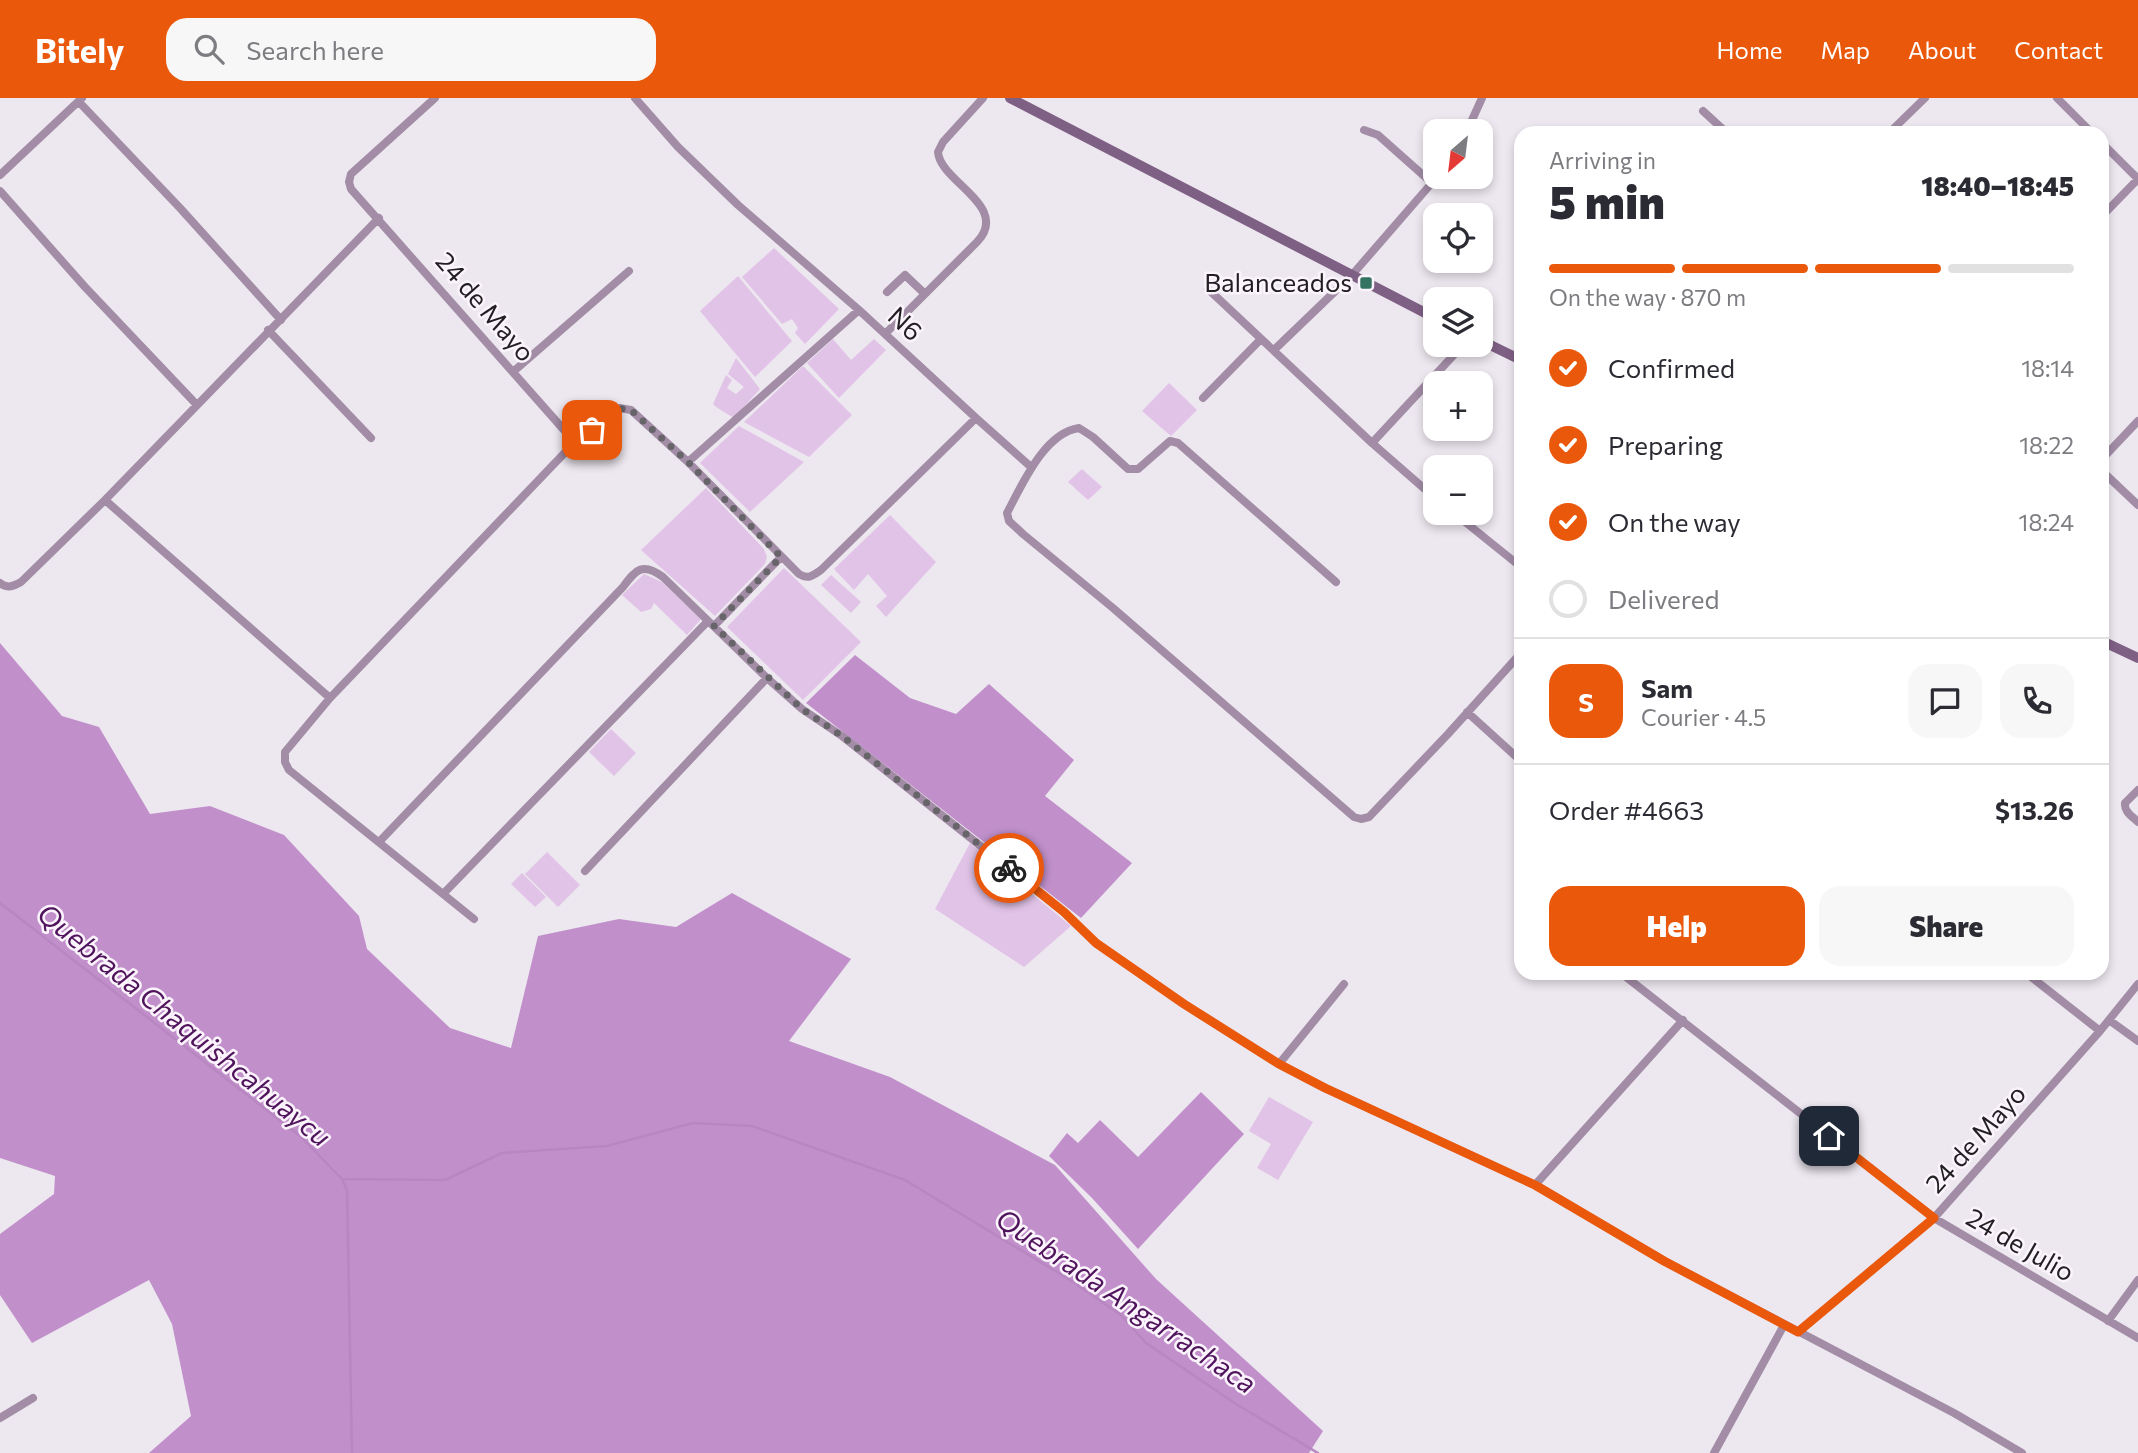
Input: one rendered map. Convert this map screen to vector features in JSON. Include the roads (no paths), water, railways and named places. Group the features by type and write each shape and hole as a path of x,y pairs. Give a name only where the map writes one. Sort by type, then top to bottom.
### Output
{"street":[{"name":"24 de Mayo","path":"435,98 354,171 349,177 351,190 379,218 576,441"},
{"name":"N6","path":"635,98 678,146 738,205 859,310 1031,467"},
{"path":"885,334 986,230 985,215 978,202 940,163 938,152 943,142 983,98"},
{"path":"1010,98 1423,312"},
{"path":"1472,119 1482,98"},
{"path":"1896,126 1925,98"},
{"path":"2057,98 2085,126"},
{"path":"0,175 81,100 281,320"},
{"path":"1703,111 1719,126"},
{"path":"1364,130 1378,135 1423,171"},
{"path":"2109,150 2138,179 2109,209"},
{"path":"1273,350 1352,275 1427,189"},
{"path":"0,191 85,288 197,405"},
{"path":"0,583 8,587 21,582 105,500 379,218"},
{"path":"514,371 629,271"},
{"path":"887,292 905,275 925,294"},
{"path":"1208,289 1423,488"},
{"path":"688,462 859,310"},
{"path":"268,330 372,438"},
{"path":"1203,398 1261,339"},
{"path":"1493,346 1514,357"},
{"path":"1372,443 1451,357"},
{"path":"474,919 289,770 285,762 285,752 330,698 576,441 587,435 613,410 631,410 688,462 781,557 805,577 821,570 976,418"},
{"path":"2109,452 2138,421"},
{"path":"1336,582 1178,443 1170,441 1138,469 1128,469 1093,437 1079,428 1070,429 1052,443 1031,467 1007,513 1009,521 1354,817 1369,817 1514,661"},
{"path":"2109,478 2138,505"},
{"path":"105,500 330,698"},
{"path":"1469,525 1514,561"},
{"path":"444,893 781,557"},
{"path":"379,842 632,575 646,568 657,573 802,709 842,736 1064,912 1096,943 1184,1004 1279,1064 1535,1185 1664,1261 1954,1413 2022,1453"},
{"path":"2109,644 2138,658"},
{"path":"585,871 767,678"},
{"path":"1467,712 1514,755"},
{"path":"2138,790 2124,806 2138,822"},
{"name":"24 de Julio","path":"1630,980 1934,1218 2138,1338"},
{"path":"2035,980 2100,1031"},
{"path":"1279,1064 1344,984"},
{"name":"24 de Mayo","path":"1798,1332 1934,1218 2100,1031 2138,984"},
{"path":"1535,1185 1683,1020"},
{"path":"2109,1020 2138,1041"},
{"path":"2108,1321 2138,1280"},
{"path":"1714,1453 1784,1325"},
{"path":"0,1418 33,1398"}],"waterway":[{"name":"Quebrada Chaquishcahuaycu","path":"0,903 300,1136 342,1179 347,1190 352,1453"},
{"name":"Quebrada Angarrachaca","path":"342,1179 445,1180 502,1153 607,1146 693,1123 752,1126 905,1180 1070,1280 1121,1315 1146,1343 1236,1404 1318,1453"}],"place":[{"name":"Balanceados","path":"1366,283"}]}
